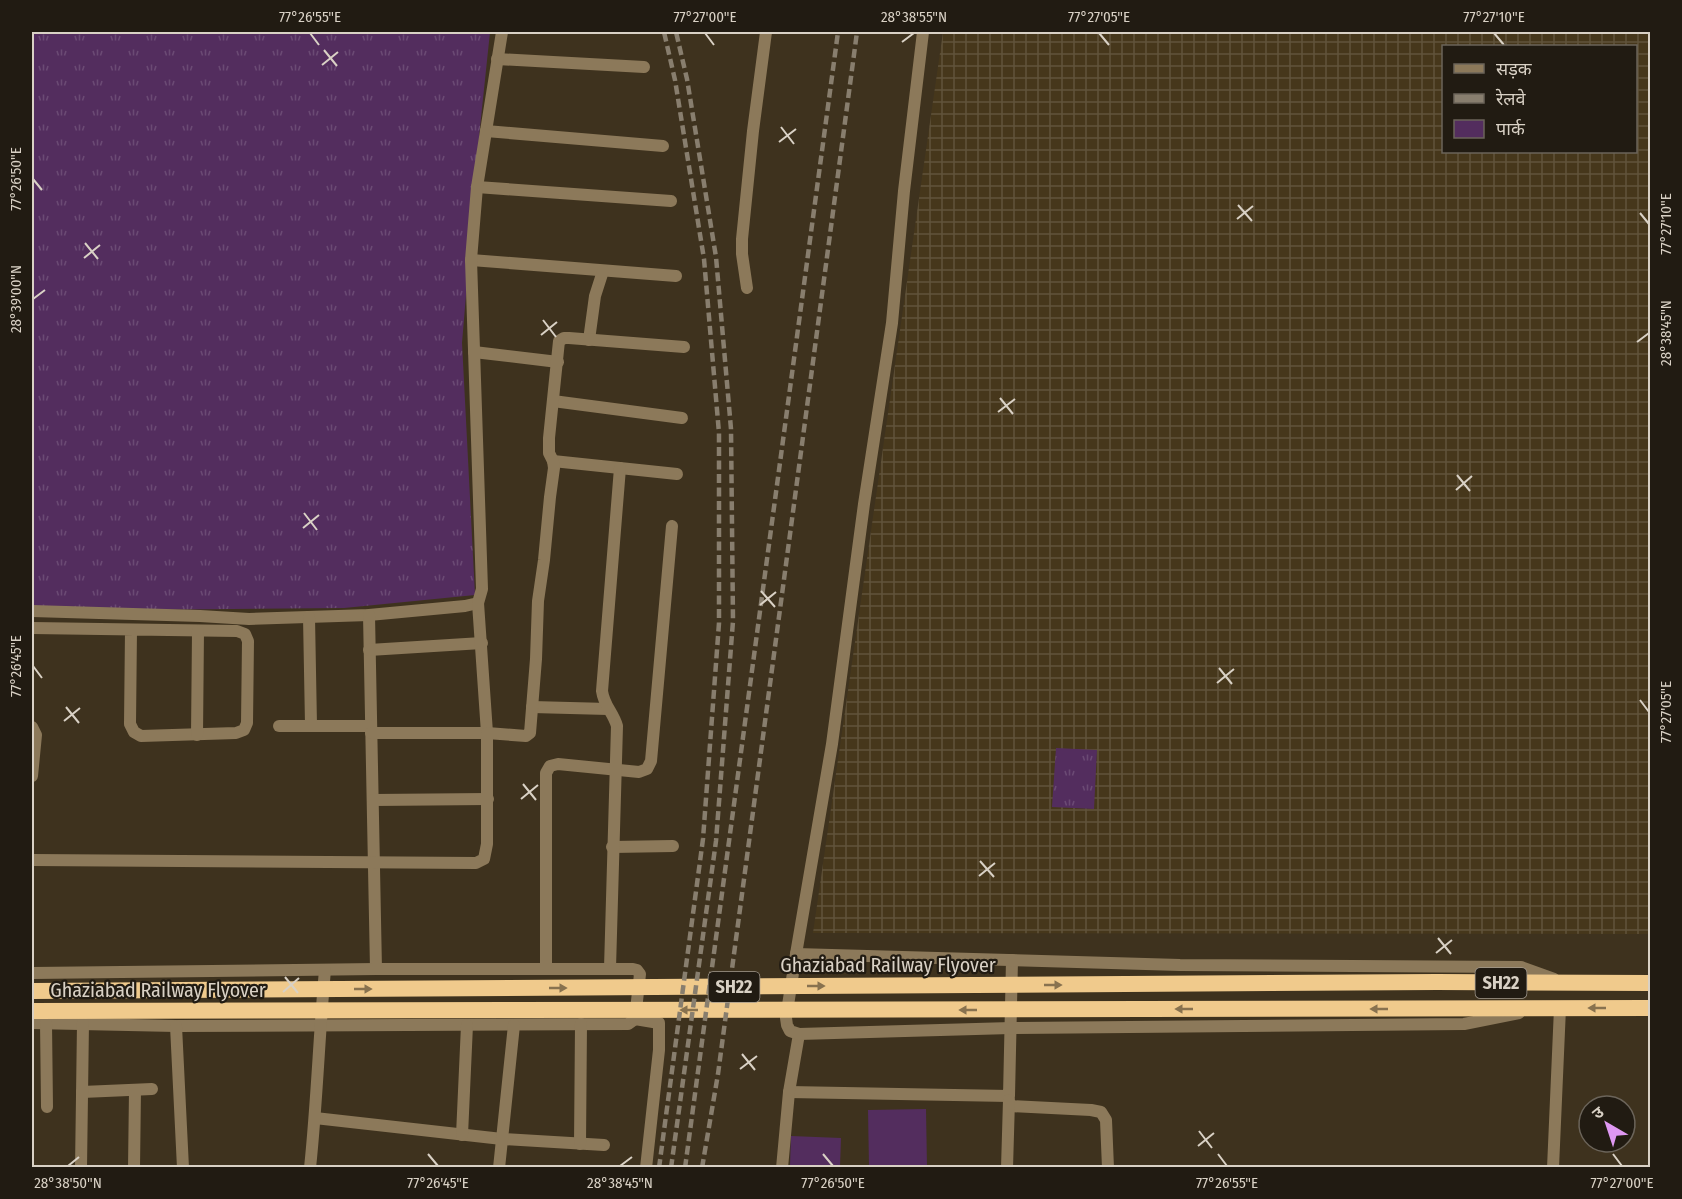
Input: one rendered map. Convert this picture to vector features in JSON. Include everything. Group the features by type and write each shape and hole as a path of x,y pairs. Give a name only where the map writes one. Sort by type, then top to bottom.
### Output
{"highway":[{"name":"Ghaziabad Railway Flyover","path":"32,991 1564,983"},
{"name":"SH22","path":"1564,983 1650,983"},
{"name":"Ghaziabad Railway Flyover","path":"32,1011 1552,1008"},
{"name":"SH22","path":"1552,1008 1650,1008"}],"street":[{"path":"32,860 476,863 484,859 488,844 487,734 478,603 482,589 471,260 477,187 502,32"},
{"path":"747,288 741,254 742,239 766,32"},
{"path":"923,32 904,191 892,322 864,504 832,744 786,1018 790,1031 800,1034 1011,1028 1464,1024 1552,1008 1553,1167"},
{"path":"497,59 644,67"},
{"path":"486,131 663,146"},
{"path":"477,187 671,201"},
{"path":"471,260 676,276"},
{"path":"589,340 595,296 603,271"},
{"path":"279,726 311,725 526,736 530,733 538,601 554,468 554,461 549,453 549,438 560,340 564,338 684,347"},
{"path":"474,352 558,362"},
{"path":"553,401 682,418"},
{"path":"554,461 677,474"},
{"path":"610,968 617,726 614,716 603,699 602,691 620,468"},
{"path":"546,968 546,773 550,766 558,764 639,772 647,769 651,761 672,526"},
{"path":"32,611 249,619 369,615 478,603"},
{"path":"369,615 376,969"},
{"path":"309,617 311,725"},
{"path":"32,628 237,631 245,634 248,641 248,653 247,723 244,730 236,733 197,735 141,736 134,732 130,724 131,630"},
{"path":"197,735 198,631"},
{"path":"369,650 482,644"},
{"path":"532,707 608,709"},
{"path":"32,727 36,735 32,776"},
{"path":"373,800 488,799"},
{"path":"612,847 673,846"},
{"path":"796,954 1180,964 1521,967 1564,983"},
{"path":"1007,1167 1012,960"},
{"path":"32,973 633,969 640,974 635,1019"},
{"path":"310,1167 325,970"},
{"path":"32,1023 176,1026 514,1025 628,1024 635,1019 659,1023 659,1050 645,1167"},
{"path":"46,1023 47,1107"},
{"path":"81,1167 83,1023"},
{"path":"580,1144 581,1024"},
{"path":"462,1135 467,1025"},
{"path":"499,1167 514,1025"},
{"path":"176,1026 183,1167"},
{"path":"782,1167 789,1092 800,1034"},
{"path":"82,1092 152,1089"},
{"path":"134,1167 135,1090"},
{"path":"789,1092 1009,1101 1101,1112 1106,1120 1108,1167"},
{"path":"315,1118 501,1139 604,1145"}],"shaded area":[{"path":"943,32 1650,32 1650,934 813,933"}],"green space":[{"path":"32,32 490,32 462,343 475,595 344,608 132,610 32,608"},
{"path":"1056,748 1097,750 1094,809 1052,807"},
{"path":"926,1109 927,1167 869,1167 868,1110"},
{"path":"791,1136 841,1138 840,1167 790,1165"}],"railway":[{"path":"659,1168 703,839 719,623 719,433 704,259 675,80 664,32"},
{"path":"671,1168 716,841 733,621 731,429 716,257 687,79 676,32"},
{"path":"685,1168 838,32"},
{"path":"702,1168 718,1074 857,32"}]}
